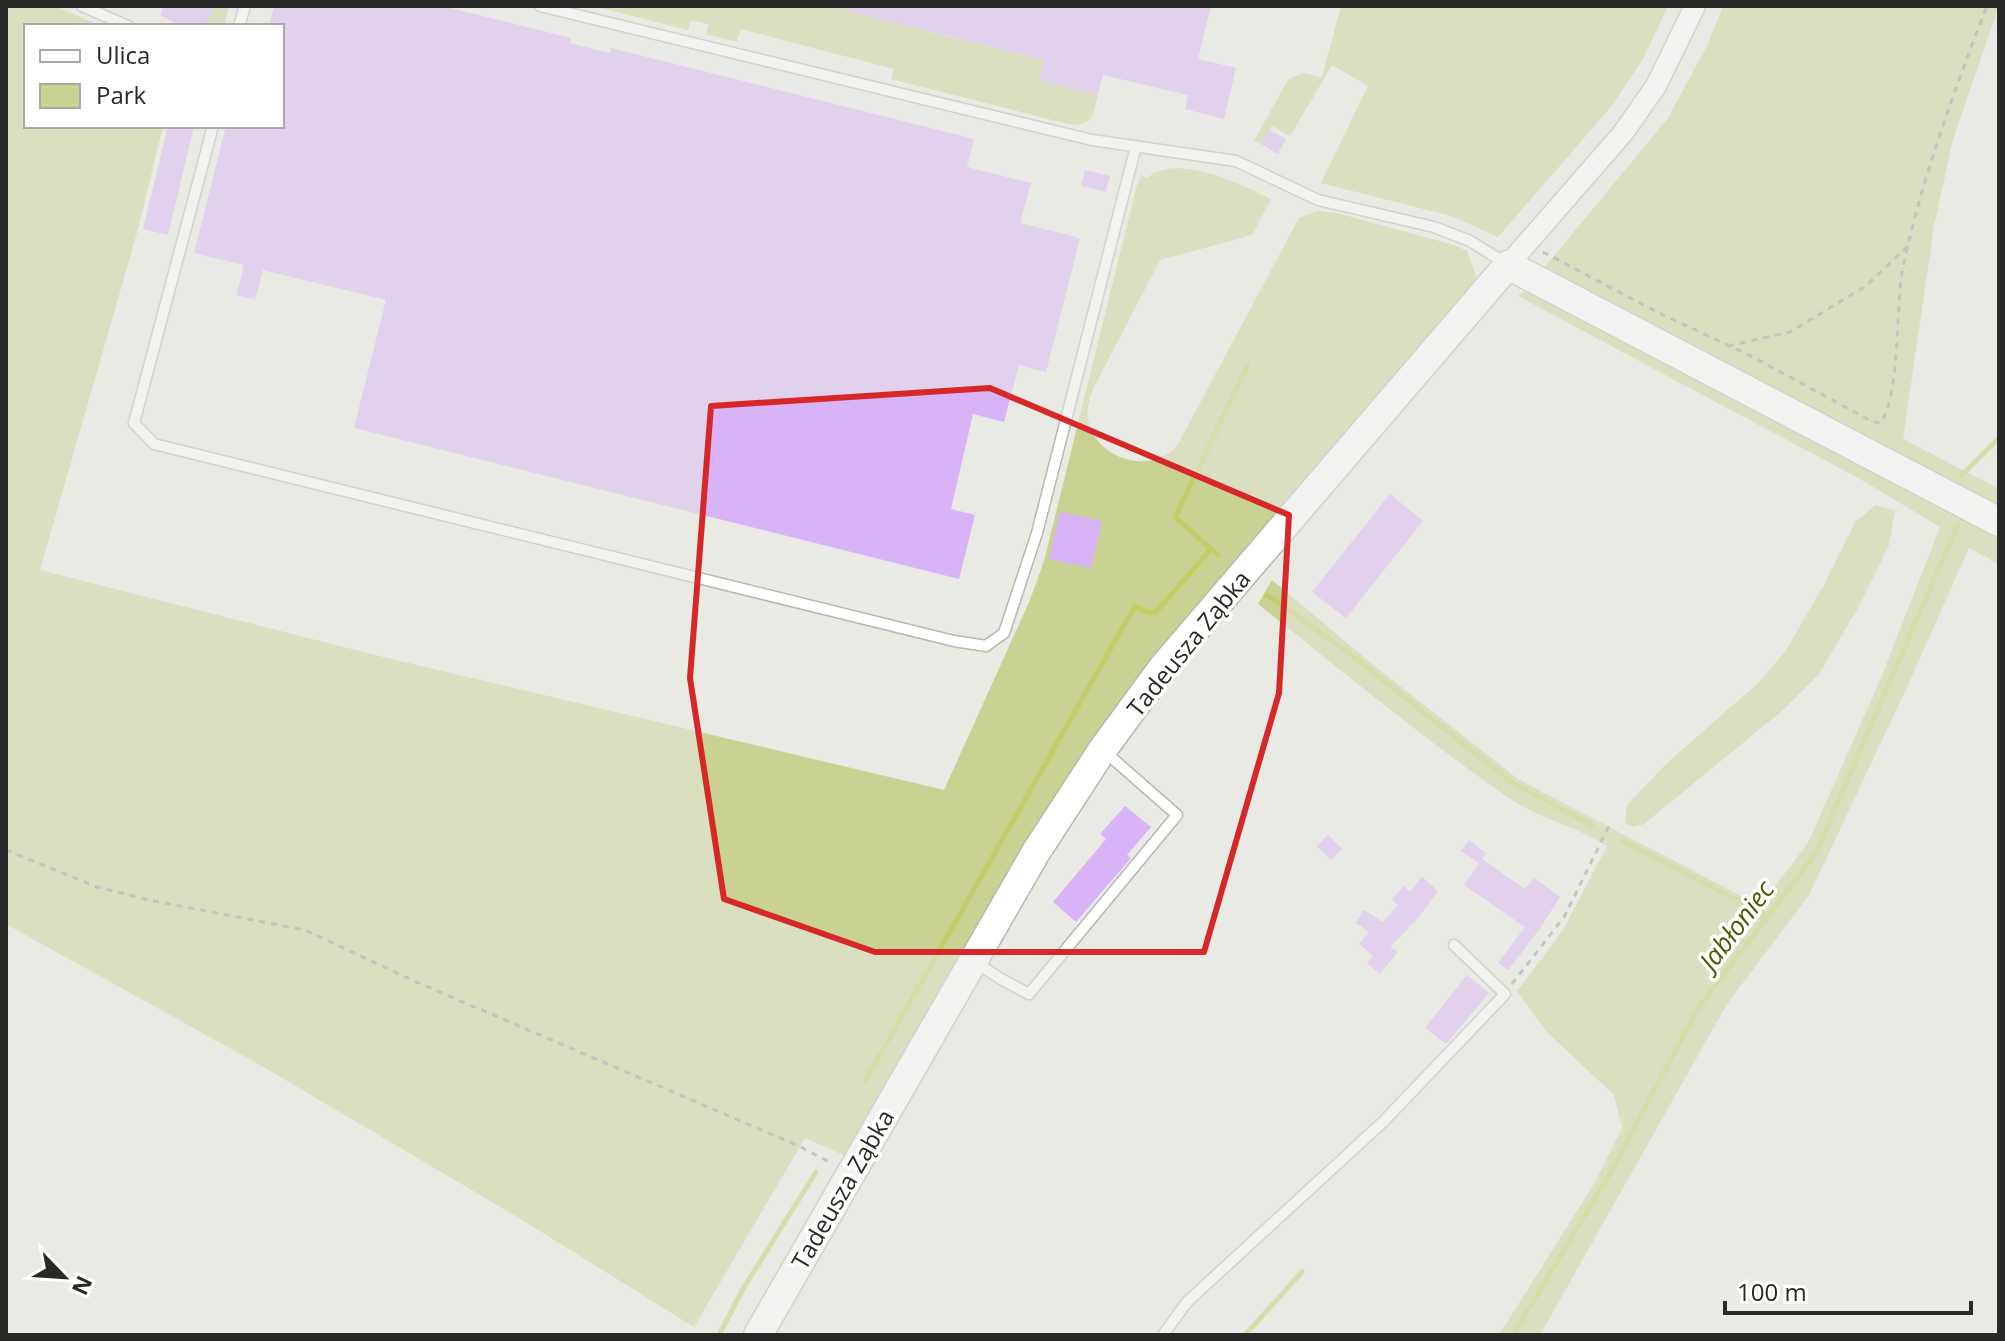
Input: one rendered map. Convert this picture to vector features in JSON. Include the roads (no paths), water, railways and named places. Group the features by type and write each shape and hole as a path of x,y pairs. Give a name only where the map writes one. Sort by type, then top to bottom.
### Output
{"street":[{"name":"Tadeusza Ząbka","path":"758,1335 1036,852 1103,749 1164,666 1623,133 1656,86 1695,6"},
{"path":"1508,265 1999,522"}],"lane":[{"path":"82,6 123,24"},
{"path":"540,6 1092,140 1236,161 1318,200 1434,227 1458,236 1508,265"},
{"path":"212,128 134,423 154,444 692,578 986,646 1004,633 1037,533 1136,146"},
{"path":"975,961 1029,994 1177,815 1103,749"},
{"path":"1163,1335 1187,1302 1384,1121 1505,994 1454,945"}],"waterway":[{"path":"1218,555 1175,517 1248,365"},
{"name":"Jabłoniec","path":"1961,476 1999,438"},
{"name":"Jabłoniec","path":"1513,1335 1612,1170 1698,1008 1816,853 1958,524"},
{"path":"865,1081 1135,606 1150,613 1156,612 1211,549"},
{"path":"1267,595 1345,650 1514,784 1592,825"},
{"path":"1623,841 1769,917"},
{"path":"719,1335 743,1289 816,1172"},
{"path":"1245,1335 1302,1272"}]}
